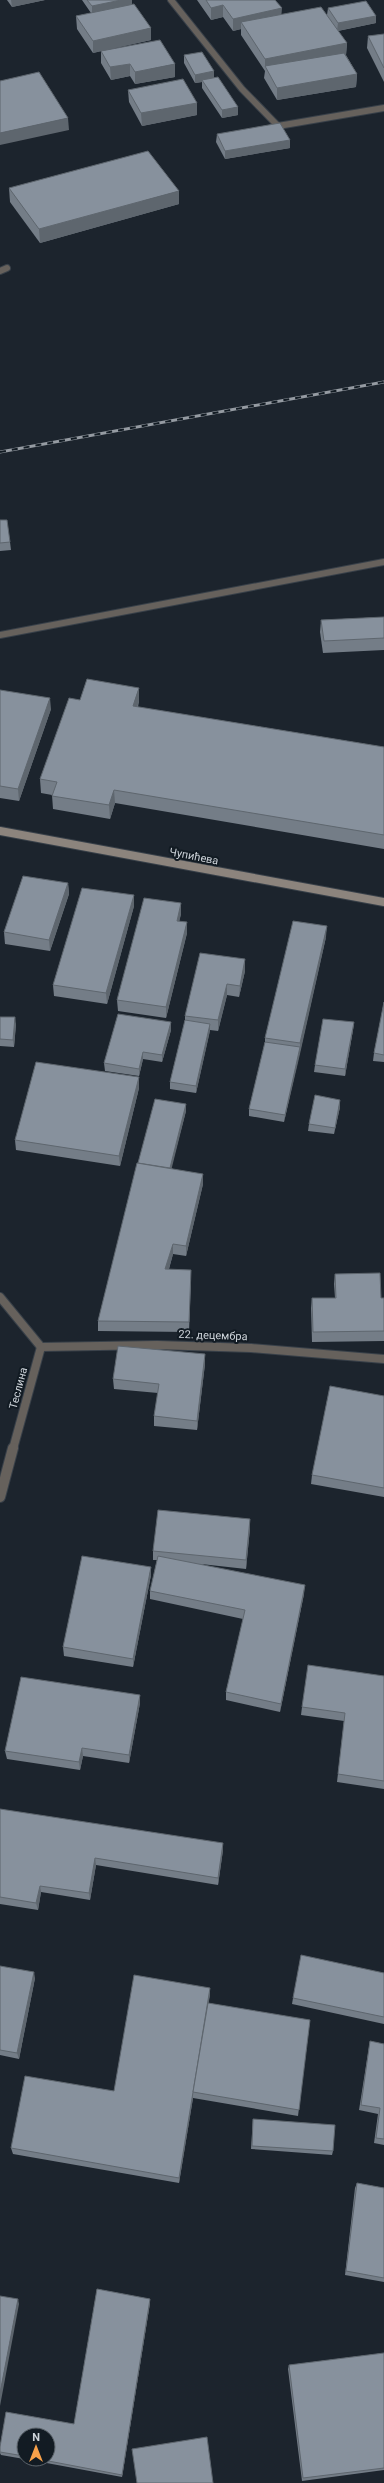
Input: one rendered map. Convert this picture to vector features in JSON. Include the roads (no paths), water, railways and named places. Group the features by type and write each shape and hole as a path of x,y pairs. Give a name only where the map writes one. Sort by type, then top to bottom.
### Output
{"street":[{"path":"171,0 242,89 278,126 384,108"},
{"path":"0,271 7,268"},
{"path":"0,636 384,562"},
{"name":"Чупићева","path":"0,831 384,902"},
{"path":"0,1296 41,1347"},
{"name":"22. децембра","path":"41,1347 157,1345 251,1348 384,1360"},
{"name":"Теслина","path":"0,1497 41,1347"}],"railway":[{"path":"0,452 384,382"}]}
